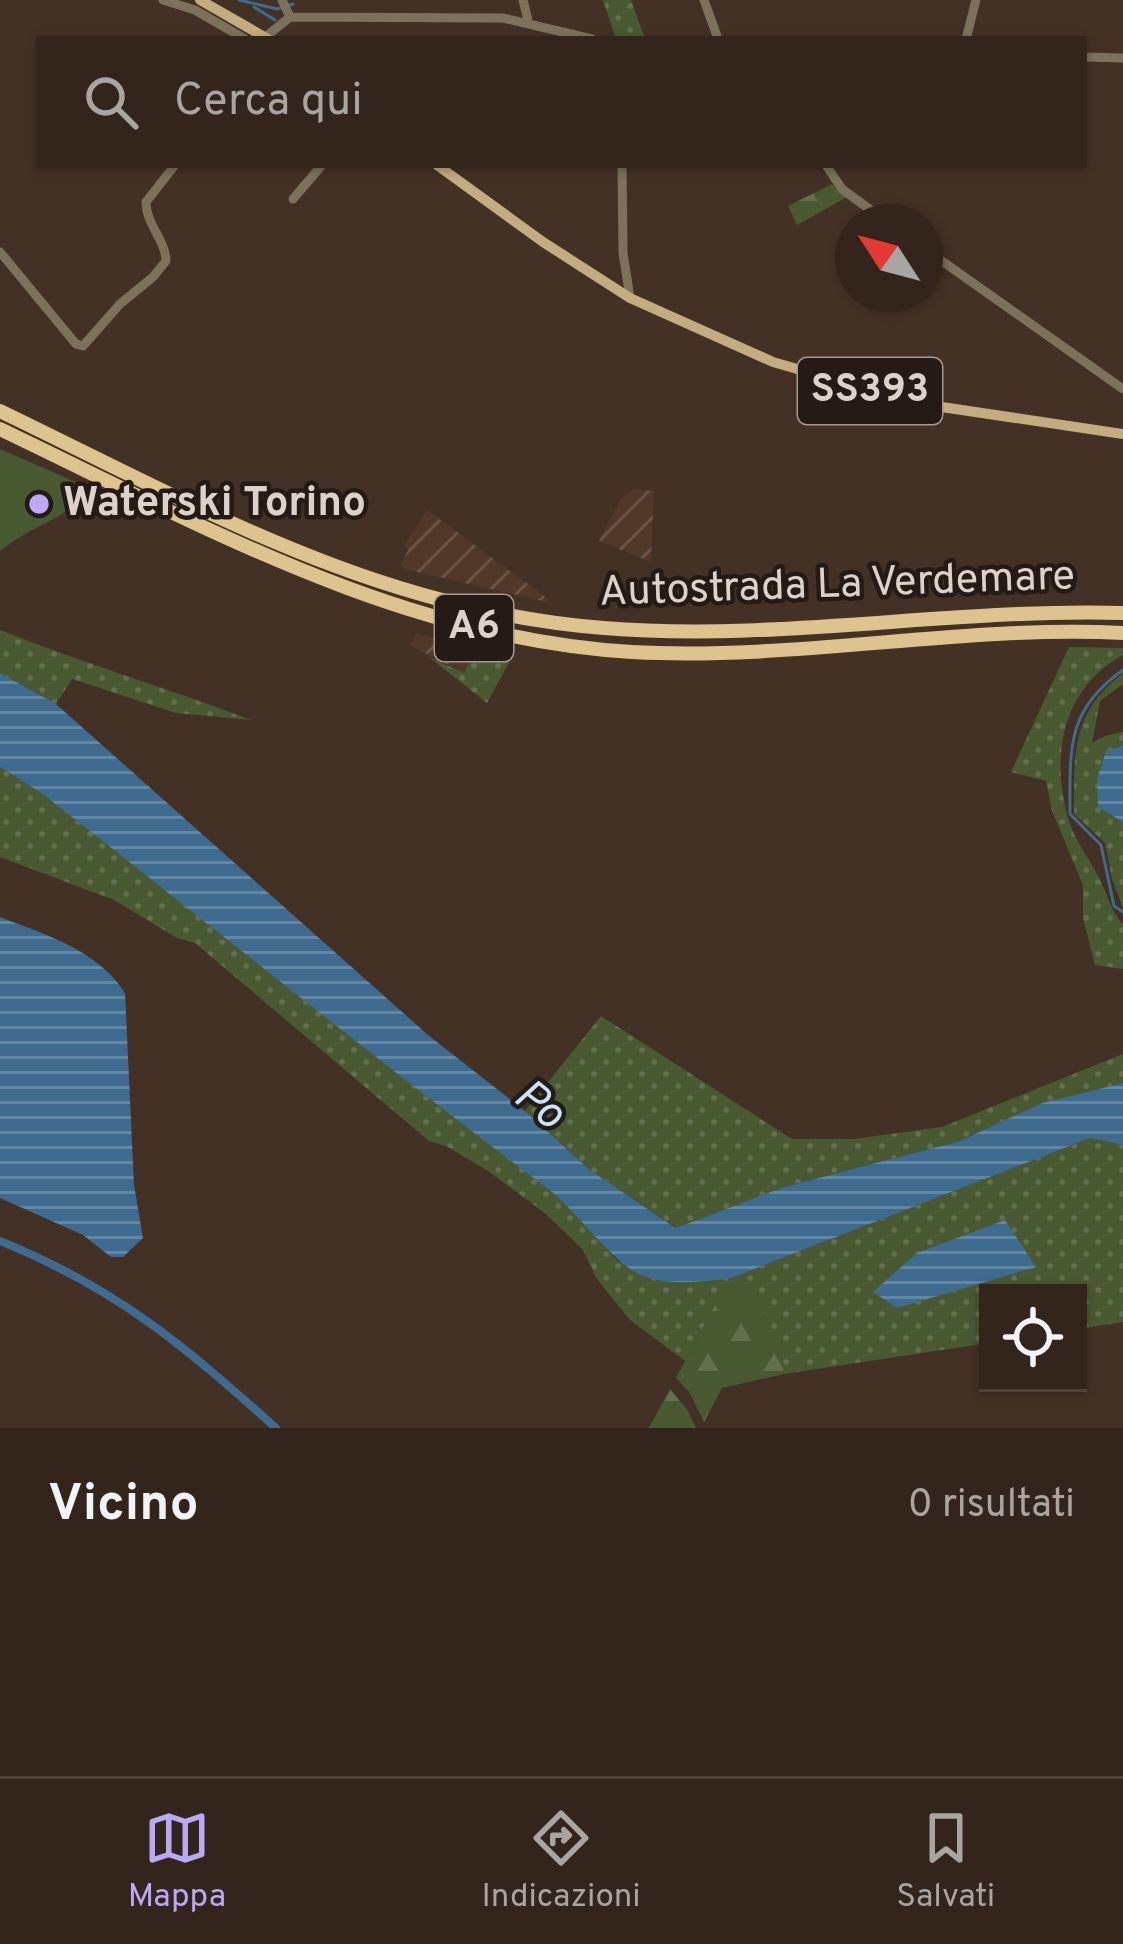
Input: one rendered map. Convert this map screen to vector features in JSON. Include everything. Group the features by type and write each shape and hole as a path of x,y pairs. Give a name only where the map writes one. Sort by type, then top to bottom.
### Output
{"highway":[{"path":"0,411 208,519"},
{"path":"0,429 208,519"},
{"name":"Autostrada La Verdemare","path":"208,519 385,586 464,608 563,625 703,631 981,614 1123,613"},
{"name":"Autostrada La Verdemare","path":"208,519 294,568 378,602 457,625 581,647 691,654 981,634 1123,633"}],"main road":[{"path":"200,0 262,36"},
{"name":"SS393","path":"441,168 630,298 720,340 832,382 915,403 1123,434"}],"street":[{"path":"163,0 195,10 240,36"},
{"path":"523,0 529,24"},
{"path":"704,0 717,36"},
{"path":"967,36 976,0"},
{"path":"270,36 286,7 503,18 579,36"},
{"path":"1087,57 1123,58"},
{"path":"0,252 76,344 83,346 166,261 162,243 148,221 146,202 173,168"},
{"path":"293,200 320,168"},
{"path":"622,168 623,253 630,298"},
{"path":"828,168 842,189 862,204"},
{"path":"943,262 1123,389"}],"shaded area":[{"path":"634,489 654,491 651,562 599,541 622,497"},
{"path":"427,510 551,603 404,569 401,565 408,550 404,546"},
{"path":"417,634 476,649 464,673 409,645"}],"green space":[{"path":"603,0 631,0 644,36 615,36"},
{"path":"832,184 847,197 797,225 788,206"},
{"name":"Waterski Torino","path":"0,449 80,484 89,495 0,551"},
{"path":"0,630 251,720 176,713 72,679 56,704 0,673"},
{"path":"1069,647 1123,648 1123,655 1087,685 1074,704 1066,725 1061,770 1070,825 1123,925 1123,969 1095,965 1083,918 1083,885 1052,811 1046,781 1011,772"},
{"path":"476,649 512,657 487,703 429,657 464,673"},
{"path":"1123,673 1123,684 1100,701 1092,743 1123,732 1123,908 1105,843 1074,814 1074,792 1076,753 1085,719 1093,703"},
{"path":"0,767 44,795 566,1202 618,1261 729,1279 1090,1138 1123,1145 1123,1322 1087,1328 1087,1284 979,1284 979,1344 784,1374 780,1348 730,1279 685,1361 629,1319 597,1279 583,1250 546,1214 488,1171 429,1141 195,943 177,938 114,900 0,857"},
{"path":"601,1016 792,1139 854,1139 942,1127 1123,1054 1123,1083 1042,1103 960,1141 784,1187 677,1228 590,1170 525,1111"},
{"path":"729,1279 756,1294 780,1348 784,1374 722,1388 704,1422 690,1393 676,1378"},
{"path":"670,1389 688,1411 696,1428 649,1428"}],"water":[{"path":"0,673 56,704 428,1035 525,1111 590,1170 676,1228 784,1187 960,1141 1042,1103 1123,1083 1123,1145 1090,1138 729,1279 673,1282 639,1274 617,1259 547,1188 44,795 0,767"},
{"path":"1123,746 1123,822 1098,807 1097,779 1106,751"},
{"path":"0,917 85,955 125,993 134,1185 143,1238 123,1257 111,1257 83,1235 0,1198"},
{"path":"1005,1220 1036,1267 897,1308 873,1292 917,1253"}],"waterway":[{"path":"239,0 277,9 293,4"},
{"path":"254,7 275,20"},
{"path":"1123,670 1104,685 1081,716 1072,750 1070,791 1070,814 1101,845 1114,906 1123,912"},
{"path":"0,1241 115,1299 276,1428"}],"place":[{"name":"Waterski Torino","path":"39,504"}],"water label":[{"name":"Po","path":"538,1106"}]}
